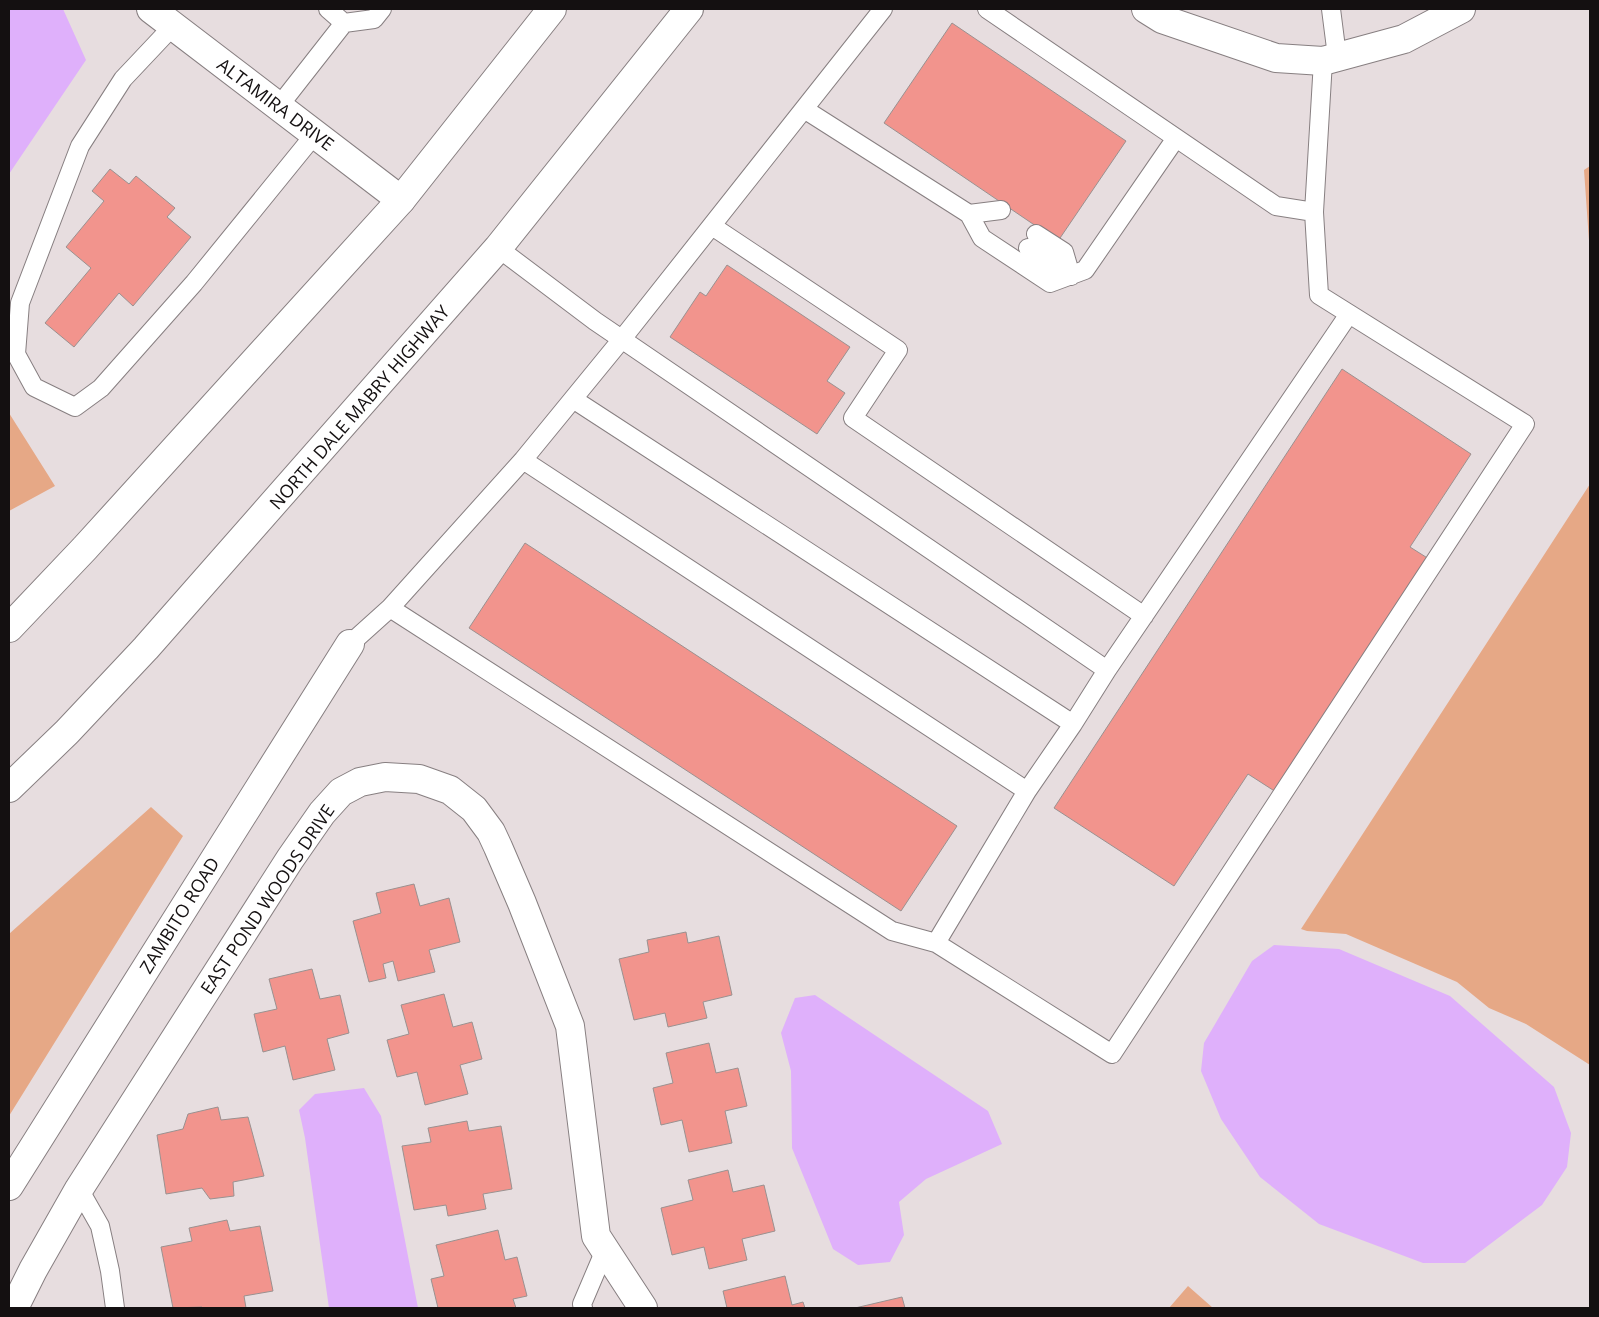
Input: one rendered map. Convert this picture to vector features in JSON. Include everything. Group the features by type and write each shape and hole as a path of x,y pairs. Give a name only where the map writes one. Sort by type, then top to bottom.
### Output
{"street":[{"name":"ALTAMIRA DRIVE","path":"151,9 401,200"},
{"path":"9,628 85,548 401,200 552,9"},
{"name":"NORTH DALE MABRY HIGHWAY","path":"9,788 66,732 146,648 498,248 689,9"},
{"path":"1146,9 1162,19 1276,58 1330,58 1404,39 1461,9"},
{"name":"ZAMBITO ROAD","path":"9,1186 350,644"},
{"name":"EAST POND WOODS DRIVE","path":"14,1308 33,1270 79,1189 290,859 322,813 341,792 360,782 385,777 419,779 450,790 474,809 491,832 522,903 570,1026 596,1236 643,1308"}],"lane":[{"path":"328,9 344,24"},
{"path":"279,106 344,24 374,19 382,9"},
{"path":"350,644 390,608 523,460 622,339 883,9"},
{"path":"987,9 1276,206 1314,212"},
{"path":"390,608 892,931 936,943 1112,1054 1525,424 1319,295 1314,212 1330,58 1331,9"},
{"path":"173,26 123,79 80,146 20,303 16,354 34,387 75,407 101,388 194,283 315,134"},
{"path":"804,109 968,214 996,218"},
{"path":"968,214 982,238 1050,283 1071,276 1085,270 1176,138"},
{"path":"712,226 898,350 853,418 1144,616"},
{"path":"1032,241 1064,252 1071,276"},
{"path":"498,248 622,339 1108,670"},
{"path":"936,943 1027,791 1349,314"},
{"path":"573,399 1073,724"},
{"path":"523,460 1027,791"},
{"path":"79,1189 100,1226 110,1271 115,1308"},
{"path":"583,1308 582,1304 605,1250"}],"shaded area":[{"path":"9,9 63,9 86,60 9,174"},
{"path":"1590,166 1590,255 1584,170"},
{"path":"9,413 55,486 9,511"},
{"path":"1590,484 1590,1065 1526,1024 1489,1008 1457,982 1346,934 1301,929"},
{"path":"151,807 183,836 9,1116 9,934"},
{"path":"1274,945 1339,949 1450,996 1554,1087 1571,1133 1567,1167 1542,1205 1465,1263 1423,1263 1319,1224 1260,1177 1221,1119 1201,1071 1204,1043 1252,961"},
{"path":"815,995 988,1111 1002,1144 926,1179 899,1202 904,1235 890,1262 858,1265 833,1249 792,1148 791,1071 781,1033 795,998"},
{"path":"364,1088 381,1116 418,1308 329,1308 305,1138 299,1110 315,1094"},
{"path":"1188,1286 1213,1308 1169,1308"}],"building":[{"path":"952,23 1126,141 1058,241 884,123"},
{"path":"110,169 129,184 136,176 175,208 167,217 191,237 133,306 119,293 74,347 45,323 91,268 66,247 104,201 92,191"},
{"path":"727,265 850,347 827,381 845,393 817,434 670,337 700,292 706,296"},
{"path":"1342,369 1471,454 1410,547 1429,559 1276,792 1248,774 1174,886 1054,808"},
{"path":"525,543 957,826 901,911 469,628"},
{"path":"414,884 420,906 449,898 460,942 429,950 435,972 398,981 393,961 383,964 386,978 369,982 353,921 381,913 376,893"},
{"path":"686,932 688,943 719,936 732,995 703,1002 707,1018 668,1027 665,1013 634,1020 619,959 649,952 647,940"},
{"path":"312,969 320,999 340,995 349,1033 327,1039 335,1070 293,1080 285,1046 263,1052 254,1014 277,1009 269,979"},
{"path":"444,994 453,1027 472,1022 482,1059 460,1065 468,1094 425,1105 417,1072 397,1077 387,1040 409,1034 401,1005"},
{"path":"709,1043 716,1073 738,1068 747,1106 725,1111 732,1143 689,1152 682,1120 661,1125 653,1088 673,1083 666,1053"},
{"path":"218,1107 221,1120 248,1117 264,1176 233,1182 234,1196 210,1199 202,1188 166,1194 157,1135 183,1129 188,1114"},
{"path":"467,1121 469,1131 501,1126 512,1189 483,1194 486,1209 448,1216 446,1205 414,1210 402,1146 431,1142 428,1128"},
{"path":"728,1170 733,1192 764,1185 775,1231 742,1239 747,1260 709,1269 704,1247 672,1255 661,1208 693,1200 688,1180"},
{"path":"227,1220 230,1231 260,1226 273,1291 244,1296 246,1308 173,1308 161,1247 192,1241 189,1228"},
{"path":"498,1230 505,1260 517,1257 527,1296 513,1299 516,1308 438,1308 431,1279 444,1276 436,1245"},
{"path":"785,1276 792,1305 803,1302 805,1308 727,1308 723,1291"},
{"path":"902,1297 905,1308 855,1308"}]}
